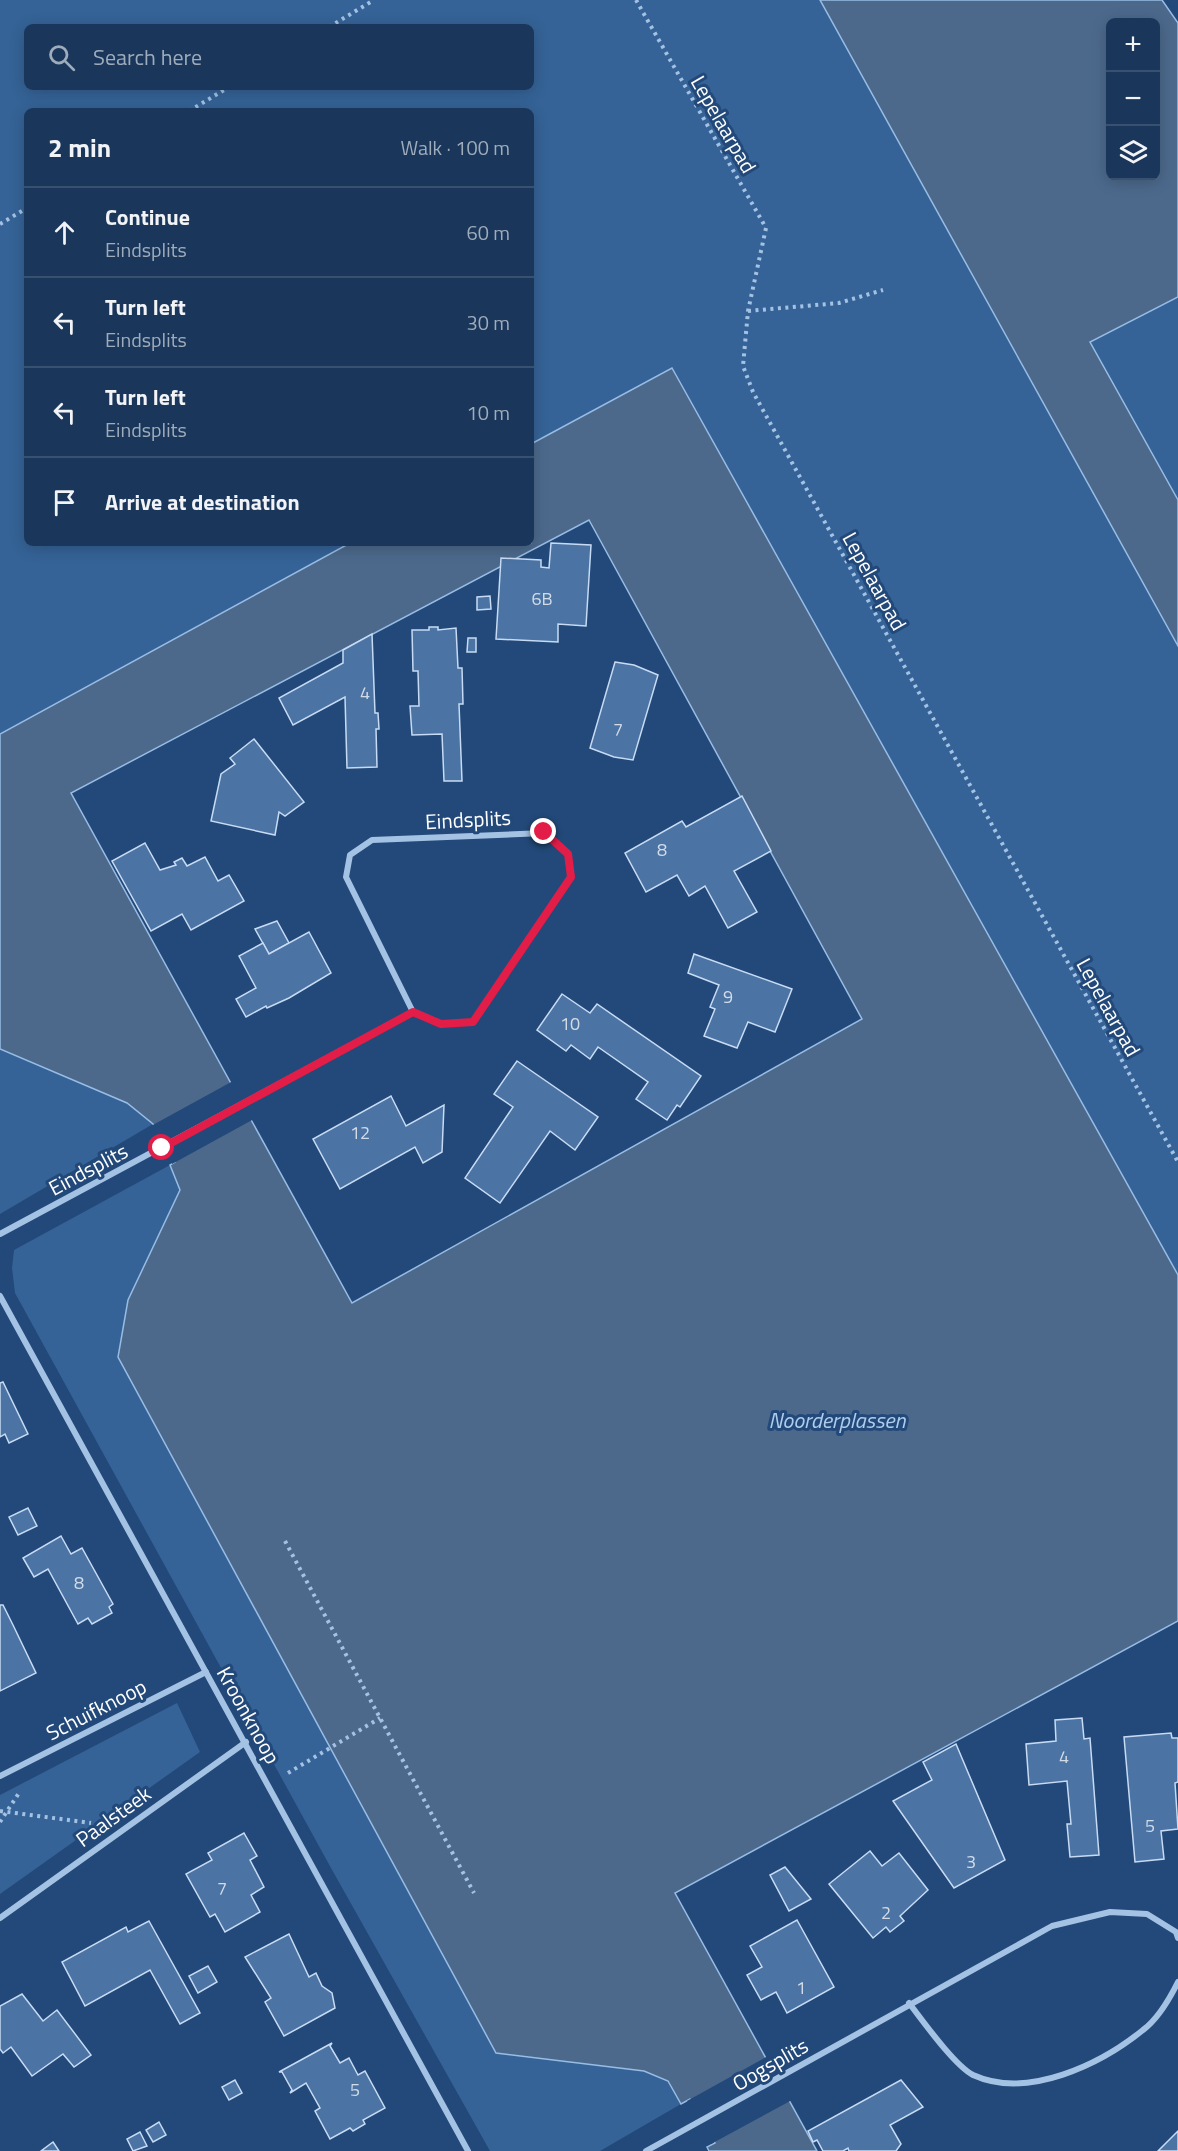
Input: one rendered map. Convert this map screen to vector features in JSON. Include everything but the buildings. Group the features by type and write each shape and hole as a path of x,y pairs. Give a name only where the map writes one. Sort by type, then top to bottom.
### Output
{"street":[{"name":"Eindsplits","path":"544,832 568,854 571,877 473,1022 441,1024 413,1012 346,877 350,855 372,840 544,832"},
{"name":"Eindsplits","path":"0,1234 246,1104 413,1012"},
{"name":"Kroonknoop","path":"0,1296 468,2151"},
{"name":"Schuifknoop","path":"0,1776 206,1672"},
{"name":"Paalsteek","path":"0,1918 246,1742"},
{"name":"Oogsplits","path":"646,2151 909,2003 1052,1926 1110,1912 1147,1914 1176,1932 1178,1938"},
{"path":"909,2003 944,2047 972,2074 1010,2083 1028,2082 1093,2063 1145,2029 1172,1995 1178,1982"}],"path":[{"path":"334,24 374,0"},
{"name":"Lepelaarpad","path":"636,0 766,228 747,311 743,366 753,392 1178,1162"},
{"path":"194,108 224,90"},
{"path":"0,224 24,210"},
{"path":"747,311 839,303 883,290"},
{"path":"285,1541 474,1893"},
{"path":"285,1775 380,1718"},
{"path":"0,1811 125,1828"}],"shaded area":[{"path":"0,0 820,0 1178,646 1178,1275 672,368 534,442 534,108 24,108 24,546 345,546 0,734"},
{"path":"1178,297 1178,500 1090,342"},
{"path":"0,1049 127,1103 153,1124 0,1214"},
{"path":"170,1165 180,1190 128,1300 118,1357 496,2053 644,2071 669,2082 681,2104 600,2151 490,2151 331,1868 15,1293 12,1268 14,1250"},
{"path":"177,1703 200,1752 0,1894 0,1795"}],"water":[{"path":"820,0 1162,0 1178,23 1178,297 1090,342 1178,500 1178,646"},
{"name":"Noorderplassen","path":"672,368 1178,1275 1178,1621 675,1893 817,2151 709,2151 707,2147 715,2143 690,2099 681,2104 668,2081 644,2071 496,2053 118,1357 128,1300 180,1190 170,1165 175,1162 153,1124 127,1103 0,1049 0,734 345,546 534,546 534,442","holes":["589,520 862,1019 352,1303 71,793"]}],"pier":[{"path":"233,1081 254,1119 172,1164 151,1126"},
{"path":"768,2056 792,2100 711,2144 687,2101"}],"route":[{"path":"162,1148 413,1012 441,1024 473,1022 571,877 568,854 544,832"}]}
